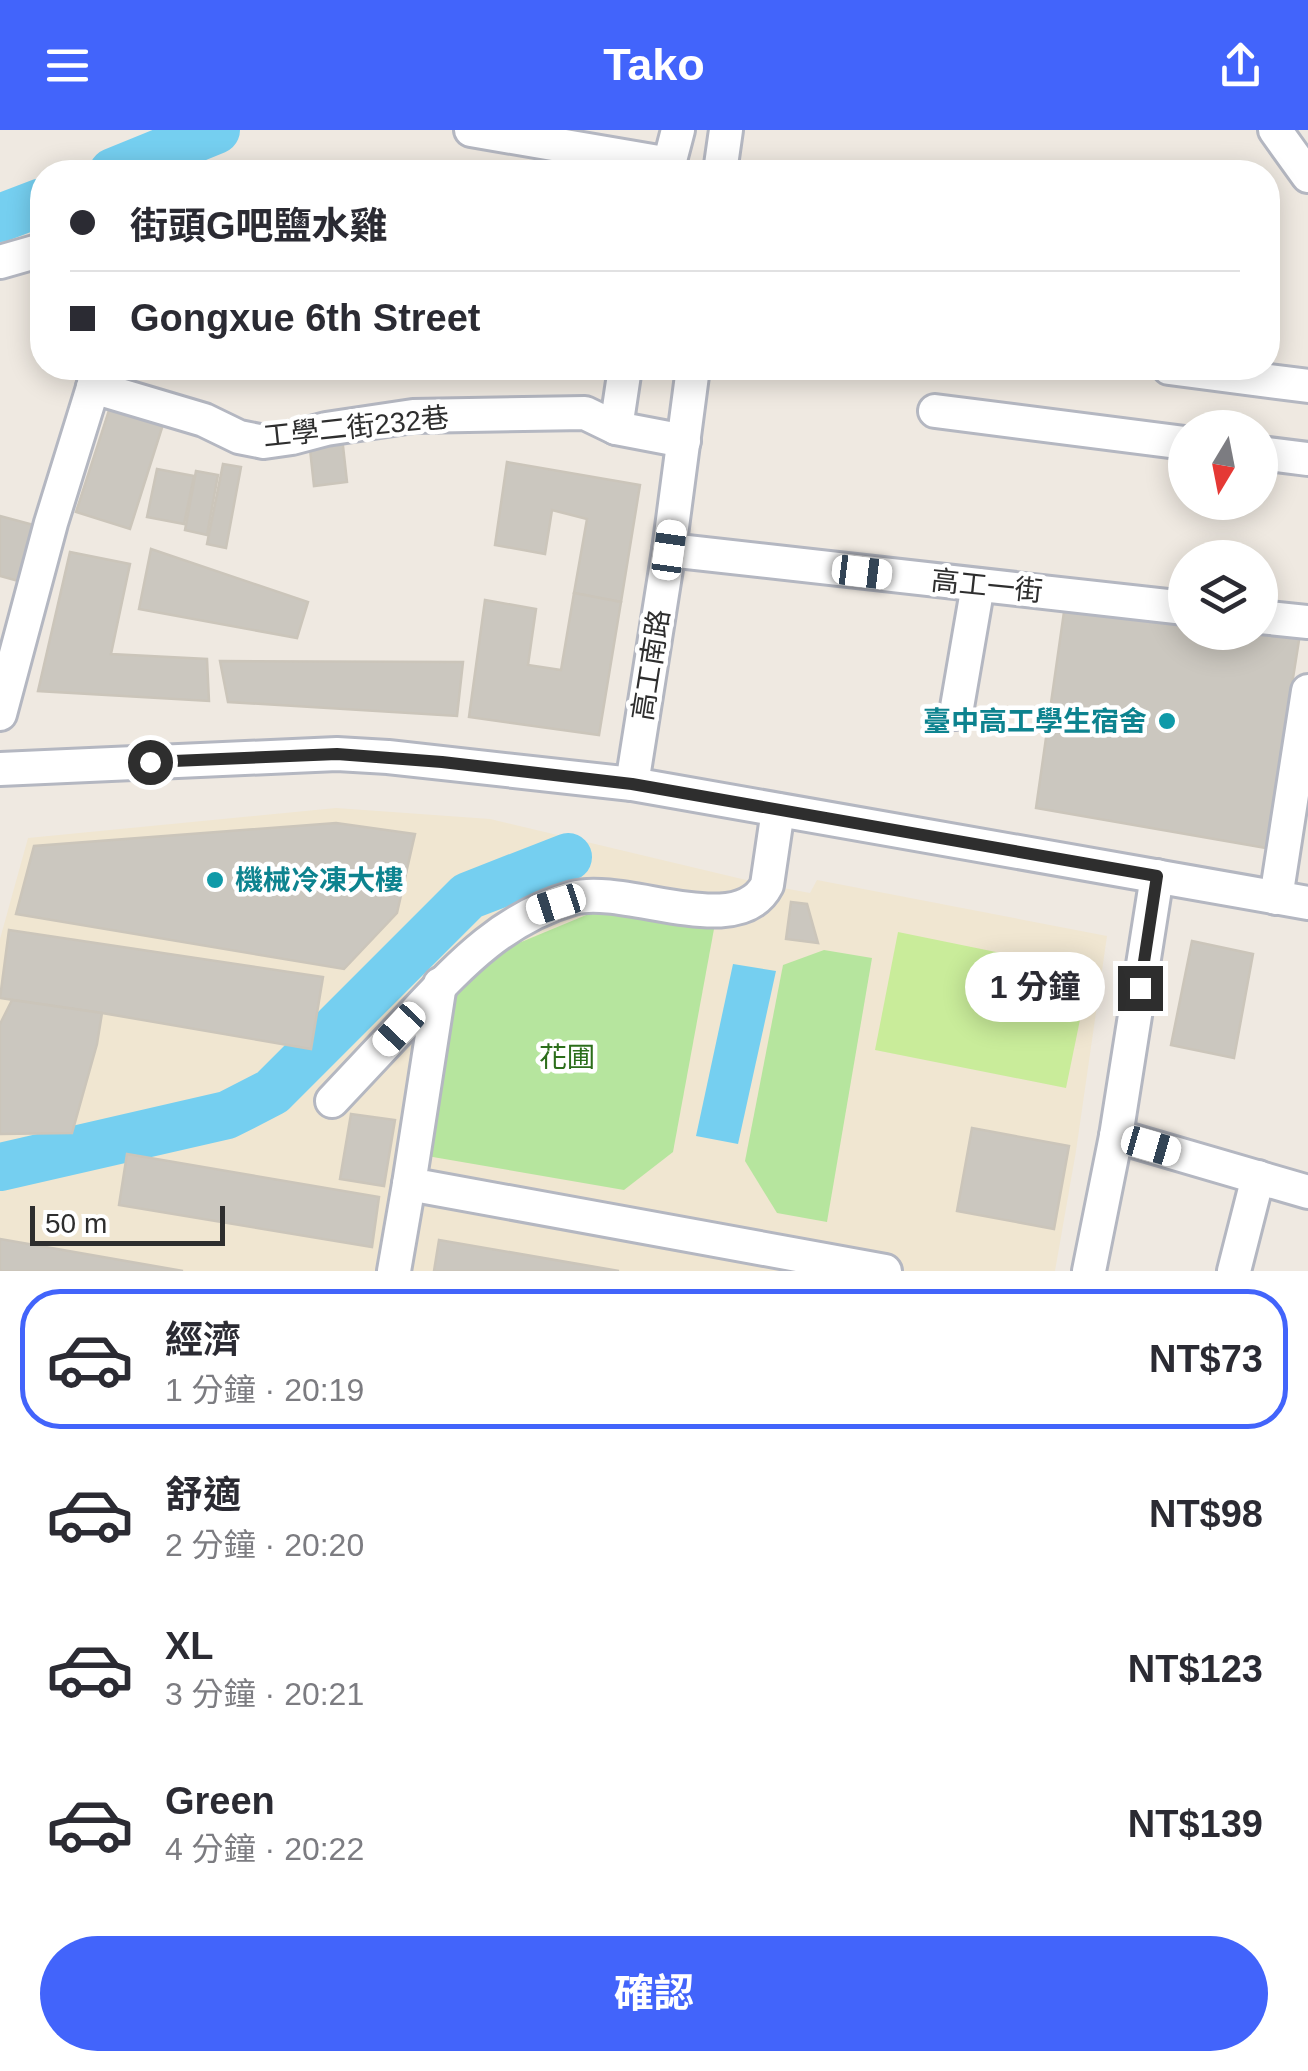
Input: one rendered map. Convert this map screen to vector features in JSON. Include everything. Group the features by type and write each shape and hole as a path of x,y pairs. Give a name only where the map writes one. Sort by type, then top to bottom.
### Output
{"street":[{"path":"471,130 627,160"},
{"path":"670,160 678,130"},
{"path":"722,160 726,130"},
{"path":"1275,130 1308,176"},
{"path":"0,262 30,253"},
{"path":"0,714 50,523 95,380"},
{"name":"工學二街232巷","path":"104,380 239,438 264,442 413,416 585,413 616,428 684,441"},
{"path":"616,428 623,380"},
{"name":"高工南路","path":"632,784 692,380"},
{"path":"1262,380 1308,386"},
{"path":"935,411 1168,441"},
{"path":"1278,455 1308,459"},
{"name":"高工一街","path":"669,550 1168,606"},
{"path":"956,712 978,585"},
{"path":"1278,619 1308,622"},
{"path":"0,769 337,754 442,762 632,784 1292,900 1308,691"},
{"path":"332,1101 440,984 486,942 536,911 578,897 608,896 726,912 748,906 767,885 778,810"},
{"path":"1090,1271 1116,1136 1157,876"},
{"path":"394,1271 440,984"},
{"path":"1116,1136 1308,1192"},
{"path":"1234,1271 1258,1177"},
{"path":"409,1184 885,1271"}],"shaded area":[{"path":"336,808 490,819 767,885 810,893 817,880 1107,936 1055,1271 0,1271 0,939 28,838"}],"green space":[{"name":"花圃","path":"603,908 714,929 673,1152 624,1190 427,1156 455,993 490,955"},
{"path":"898,932 1090,971 1066,1088 875,1050"},
{"path":"824,950 872,958 827,1222 777,1213 745,1161 783,965"}],"water":[{"path":"733,964 776,971 738,1144 696,1136"}],"building":[{"path":"113,398 166,415 130,529 76,512"},
{"path":"342,437 347,482 314,486 309,440"},
{"path":"507,462 640,485 621,602 574,593 587,519 552,510 545,554 495,545"},
{"path":"223,464 241,467 226,548 207,544"},
{"path":"157,469 194,476 184,524 147,517"},
{"path":"196,471 218,475 207,535 185,530"},
{"path":"0,516 37,526 22,582 0,576"},
{"path":"151,549 308,602 297,638 139,609"},
{"path":"70,552 130,564 111,654 207,659 209,701 38,691"},
{"path":"574,593 621,602 599,735 469,717 485,600 536,609 528,665 561,670"},
{"name":"臺中高工學生宿舍","path":"1065,605 1168,617 1168,650 1278,650 1278,634 1300,634 1266,848 1036,808"},
{"path":"220,661 463,662 457,716 228,702"},
{"name":"機械冷凍大樓","path":"336,823 415,834 397,913 344,969 16,914 34,846"},
{"path":"791,902 807,904 818,943 786,939"},
{"path":"9,930 323,977 311,1049 0,998"},
{"path":"1192,941 1253,954 1234,1058 1171,1045"},
{"path":"12,1000 102,1013 72,1133 0,1134 0,1024"},
{"path":"351,1114 395,1120 384,1186 340,1179"},
{"path":"972,1128 1069,1146 1054,1229 957,1211"},
{"path":"127,1154 379,1197 372,1247 119,1205"},
{"path":"0,1239 183,1271 0,1271"},
{"path":"439,1240 619,1271 434,1271"}],"waterway":[{"path":"142,160 216,130"},
{"path":"0,218 30,207"},
{"path":"0,1167 227,1115 272,1092 468,896 568,857"}],"place":[{"name":"臺中高工學生宿舍","path":"1167,721"},
{"name":"機械冷凍大樓","path":"215,880"}],"route":[{"path":"150,762 337,754 388,756 632,784 1157,876 1140,988"}]}
